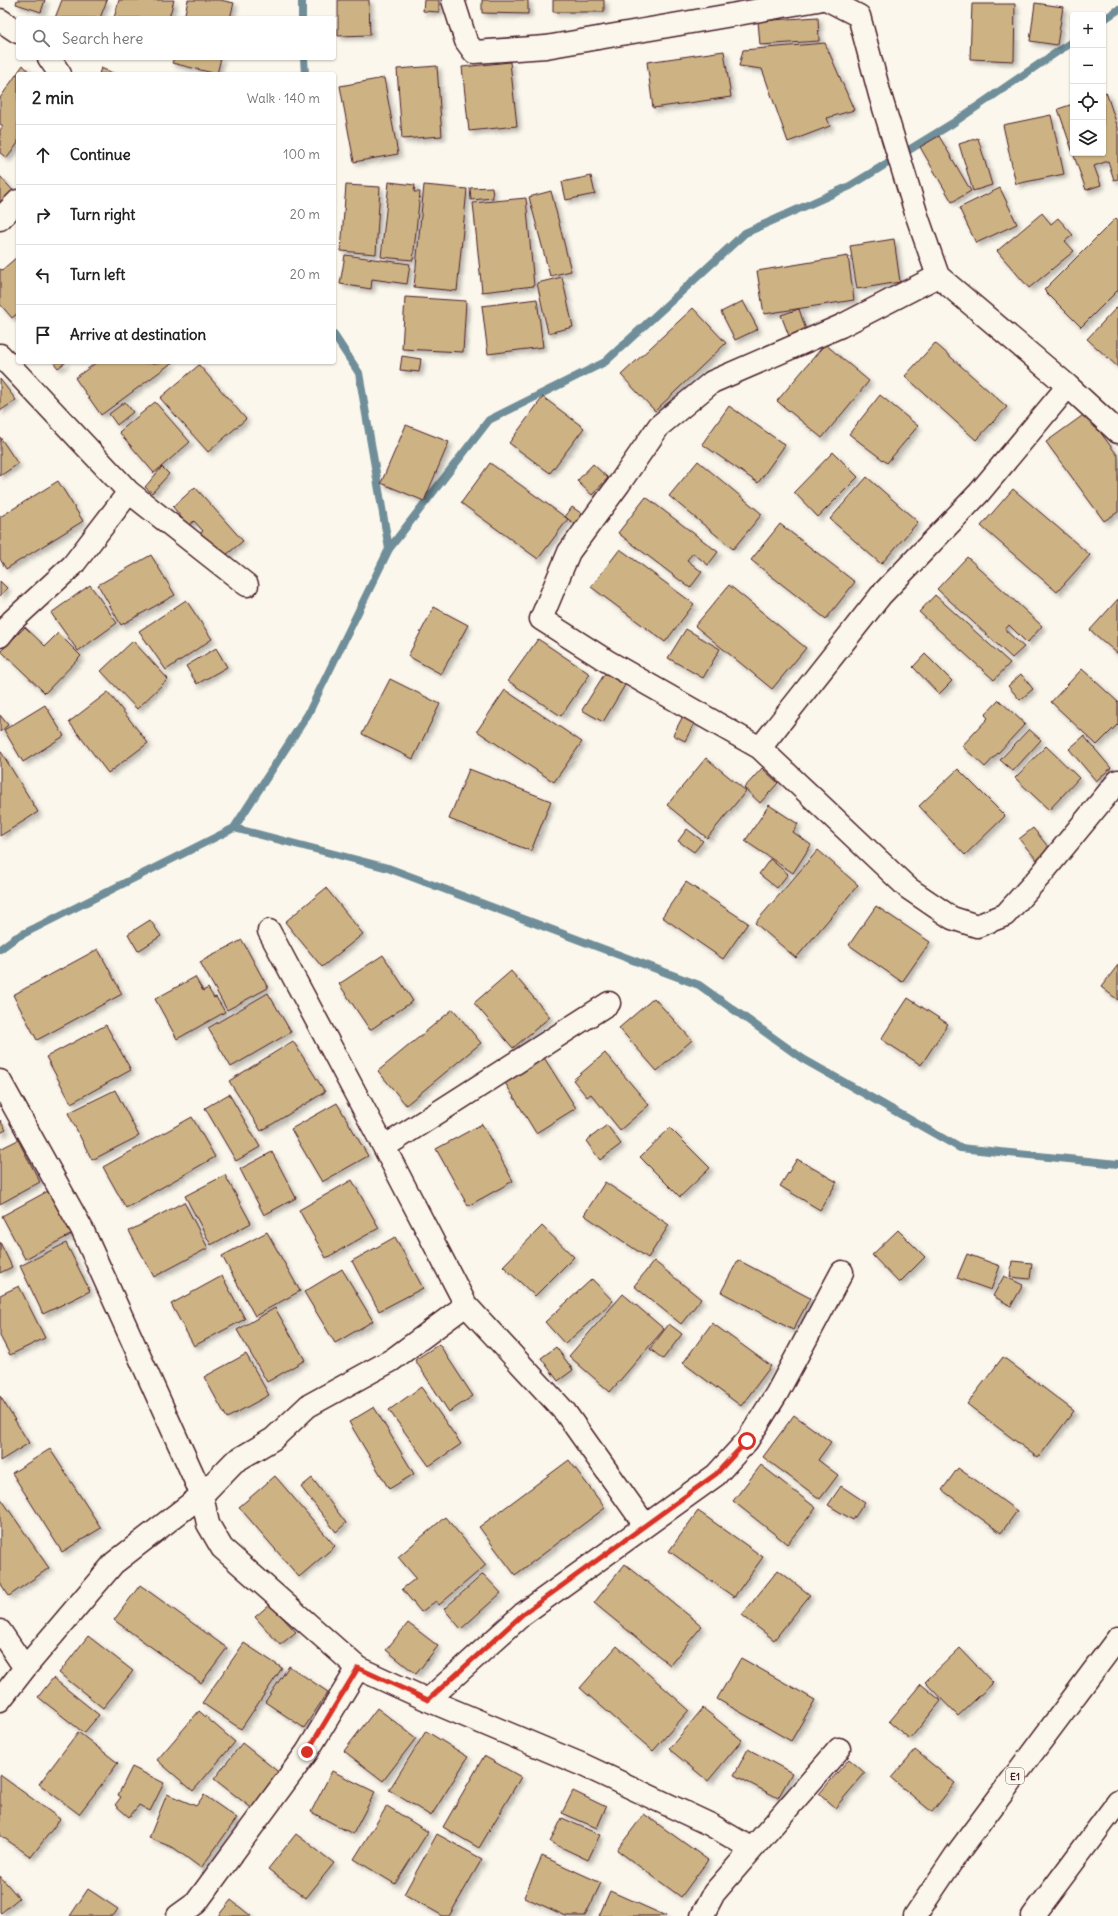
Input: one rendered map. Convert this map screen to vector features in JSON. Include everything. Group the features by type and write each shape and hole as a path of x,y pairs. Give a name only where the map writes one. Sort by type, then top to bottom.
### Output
{"main road":[{"path":"453,0 466,42 474,52 546,47 818,0"},
{"path":"828,0 859,16 880,95 917,216 938,276 1068,386 1118,432"},
{"path":"0,20 16,31"},
{"path":"50,60 59,72"},
{"path":"0,219 16,203"},
{"path":"938,276 841,326 712,382 658,426 619,484 569,552 541,619 607,661 760,748 908,888 952,918 977,926 1005,915 1040,876 1118,781"},
{"path":"0,355 129,492 247,586"},
{"path":"760,748 881,595 978,493 1068,386"},
{"path":"0,636 12,622 73,565 129,492"},
{"path":"269,931 466,1305 565,1412 645,1525"},
{"path":"384,1147 609,1003"},
{"path":"0,1081 82,1229 202,1495 208,1524 222,1548 358,1668 428,1700 590,1768 711,1825 752,1849"},
{"path":"428,1700 523,1614 716,1474 747,1441 777,1393 842,1272"},
{"path":"0,1700 25,1668 114,1563 202,1495 234,1462 273,1438 308,1406 392,1360 466,1305"},
{"path":"0,1630 25,1668"},
{"name":"E1","path":"915,1916 956,1855 1118,1638"},
{"path":"178,1916 196,1903 307,1752 358,1668"},
{"path":"702,1916 714,1894 839,1749"},
{"path":"1034,1916 1118,1802"}],"building":[{"path":"17,0 45,0 41,12 16,4"},
{"path":"62,0 107,0 101,16 56,16"},
{"path":"119,0 174,0 170,16 115,16"},
{"path":"188,0 220,0 234,3 231,16 184,16"},
{"path":"338,0 369,0 370,35 338,36"},
{"path":"424,0 439,0 439,12 423,11"},
{"path":"482,0 528,0 528,14 482,13"},
{"path":"553,0 604,0 604,12 553,12"},
{"path":"1035,3 1063,7 1057,45 1030,41"},
{"path":"972,4 1015,4 1014,61 970,59"},
{"path":"818,17 819,41 760,45 758,21"},
{"path":"825,43 854,110 827,118 830,126 788,142 762,69 739,66 743,50"},
{"path":"724,51 731,97 653,108 647,62"},
{"path":"173,60 220,60 218,72 209,72 172,63"},
{"path":"510,62 517,126 469,131 462,67"},
{"path":"23,65 29,72 18,72"},
{"path":"437,66 442,136 402,139 397,69"},
{"path":"101,68 110,72 100,72"},
{"path":"16,75 16,146 7,158 0,153 0,130 3,126 0,124 0,98"},
{"path":"384,78 398,154 354,162 340,86"},
{"path":"1106,92 1118,128 1118,179 1114,180 1108,161 1094,166 1101,185 1086,190 1074,156 1106,156"},
{"path":"1070,105 1070,144 1058,109"},
{"path":"1051,115 1064,174 1016,184 1003,125"},
{"path":"939,136 971,191 952,202 920,147"},
{"path":"978,138 992,185 973,191 959,144"},
{"path":"0,176 15,193 0,206"},
{"path":"591,176 595,194 566,200 562,182"},
{"path":"389,182 415,185 414,192 420,192 413,260 381,257"},
{"path":"346,185 380,187 376,254 341,251"},
{"path":"424,185 467,189 457,291 414,287"},
{"path":"492,187 493,198 471,200 470,188"},
{"path":"1000,188 1017,224 976,243 959,208"},
{"path":"551,191 571,271 550,276 529,197"},
{"path":"526,198 534,286 482,292 473,203"},
{"path":"1042,213 1051,224 1058,218 1073,235 1065,241 1074,251 1029,288 997,251"},
{"path":"1116,218 1118,220 1118,290 1081,327 1044,290"},
{"path":"894,239 900,282 857,289 850,246"},
{"path":"345,255 410,264 407,284 372,279 371,289 340,284"},
{"path":"848,256 854,300 764,314 757,271"},
{"path":"16,258 16,315 12,318 0,304 0,269 2,270"},
{"path":"562,277 573,327 548,333 537,283"},
{"path":"405,297 466,301 463,352 402,349"},
{"path":"537,299 543,347 488,354 482,306"},
{"path":"743,301 758,329 735,340 721,312"},
{"path":"1118,306 1118,367 1087,339"},
{"path":"693,308 726,343 655,411 621,375"},
{"path":"799,309 806,330 789,336 781,315"},
{"path":"935,343 1007,407 976,440 905,376"},
{"path":"825,344 869,381 822,438 777,401"},
{"path":"402,356 421,359 419,372 400,370"},
{"path":"55,364 63,364 58,368"},
{"path":"94,364 170,364 101,415 75,378"},
{"path":"199,365 246,419 208,452 160,398"},
{"path":"0,379 16,400 0,411"},
{"path":"880,395 918,426 887,463 849,434"},
{"path":"543,397 584,428 550,473 509,443"},
{"path":"125,402 133,412 117,425 109,414"},
{"path":"155,402 190,442 154,473 119,432"},
{"path":"729,406 785,445 758,483 702,444"},
{"path":"1086,413 1118,456 1118,512 1104,521 1046,442"},
{"path":"406,425 449,442 424,501 381,483"},
{"path":"0,437 18,464 0,476"},
{"path":"833,452 858,477 818,517 794,492"},
{"path":"698,461 762,514 733,549 669,496"},
{"path":"490,463 568,519 538,559 461,503"},
{"path":"593,464 608,478 592,495 577,481"},
{"path":"162,467 169,474 152,493 145,487"},
{"path":"867,477 918,522 881,564 830,519"},
{"path":"58,481 83,521 6,569 0,559 0,517"},
{"path":"195,487 243,541 226,555 219,547 213,552 198,535 203,531 194,521 188,526 173,507"},
{"path":"1013,489 1090,555 1057,592 981,526"},
{"path":"646,497 718,552 708,565 693,553 687,560 702,572 690,588 618,533"},
{"path":"572,507 585,516 578,526 565,517"},
{"path":"780,524 855,582 826,619 751,560"},
{"path":"620,549 694,604 665,642 591,587"},
{"path":"151,555 175,595 121,625 98,585"},
{"path":"967,557 1042,626 1027,643 1009,625 1005,630 1024,647 1012,658 937,589"},
{"path":"0,581 7,588 0,596"},
{"path":"90,585 117,623 78,651 51,613"},
{"path":"729,585 806,648 772,689 695,626"},
{"path":"935,595 1010,663 994,680 919,612"},
{"path":"1118,599 1118,654 1090,630"},
{"path":"186,600 212,639 166,670 139,631"},
{"path":"434,607 468,625 441,674 408,656"},
{"path":"25,627 45,646 58,633 81,656 45,693 1,651"},
{"path":"686,629 720,649 703,678 668,658"},
{"path":"538,639 590,674 561,716 508,681"},
{"path":"133,641 168,679 137,709 101,671"},
{"path":"216,648 227,667 197,684 186,666"},
{"path":"925,654 952,681 939,694 913,667"},
{"path":"1082,669 1118,702 1118,724 1097,745 1051,702"},
{"path":"605,673 625,685 603,722 582,710"},
{"path":"1021,674 1033,689 1020,700 1008,686"},
{"path":"390,679 440,704 413,759 362,734"},
{"path":"505,690 582,742 554,782 477,731"},
{"path":"108,692 148,743 108,773 69,722"},
{"path":"999,700 1025,724 985,767 962,746 988,718 985,715"},
{"path":"45,705 64,736 23,762 4,730"},
{"path":"0,715 8,725 0,732"},
{"path":"683,716 695,722 685,741 673,735"},
{"path":"1029,729 1041,740 1013,771 1000,760"},
{"path":"1084,736 1111,768 1096,781 1069,749"},
{"path":"1046,746 1079,778 1049,810 1015,778"},
{"path":"0,750 38,812 0,836"},
{"path":"706,758 746,791 707,838 667,805"},
{"path":"762,768 778,783 760,803 744,788"},
{"path":"469,769 551,801 531,851 449,819"},
{"path":"958,769 1005,816 965,855 919,806"},
{"path":"769,805 798,824 793,832 811,845 793,873 745,841"},
{"path":"1033,828 1050,849 1037,860 1019,839"},
{"path":"687,829 703,841 694,852 678,841"},
{"path":"818,850 858,885 796,958 755,923"},
{"path":"770,859 788,874 777,888 759,874"},
{"path":"686,882 748,923 723,959 662,917"},
{"path":"326,888 363,934 322,967 285,922"},
{"path":"876,906 930,942 902,982 849,945"},
{"path":"150,920 161,936 138,951 128,934"},
{"path":"242,940 268,988 227,1010 200,962"},
{"path":"98,949 122,994 37,1040 13,995"},
{"path":"383,955 413,1001 370,1030 339,984"},
{"path":"1118,965 1118,1000 1101,987"},
{"path":"511,971 550,1017 513,1048 474,1003"},
{"path":"195,977 203,991 208,988 214,998 216,997 225,1012 177,1039 155,999"},
{"path":"268,993 291,1032 231,1067 208,1028"},
{"path":"654,998 692,1040 657,1071 619,1028"},
{"path":"908,998 948,1024 921,1065 881,1039"},
{"path":"453,1009 481,1043 406,1105 378,1071"},
{"path":"106,1025 131,1070 71,1103 46,1057"},
{"path":"293,1041 325,1092 261,1131 229,1081"},
{"path":"605,1053 649,1105 620,1130 591,1094 587,1097 573,1080"},
{"path":"543,1056 576,1108 536,1133 504,1081"},
{"path":"115,1090 139,1136 92,1160 68,1113"},
{"path":"229,1094 260,1147 236,1161 205,1108"},
{"path":"337,1103 368,1156 322,1182 291,1129"},
{"path":"192,1117 215,1157 126,1208 103,1167"},
{"path":"0,1120 6,1130 0,1133"},
{"path":"482,1124 513,1181 468,1206 436,1149"},
{"path":"607,1125 621,1144 600,1160 586,1141"},
{"path":"670,1128 710,1168 680,1197 640,1157"},
{"path":"18,1140 40,1182 0,1204 0,1149"},
{"path":"272,1152 296,1198 264,1215 240,1169"},
{"path":"797,1159 837,1182 820,1210 780,1186"},
{"path":"225,1175 251,1223 211,1245 185,1196"},
{"path":"352,1180 379,1228 326,1258 299,1210"},
{"path":"605,1182 669,1225 648,1258 584,1215"},
{"path":"48,1191 72,1234 25,1259 2,1216"},
{"path":"184,1202 208,1248 154,1277 129,1231"},
{"path":"542,1226 574,1257 535,1296 503,1266"},
{"path":"898,1230 925,1257 899,1283 872,1255"},
{"path":"267,1232 300,1291 255,1316 222,1256"},
{"path":"395,1237 423,1288 379,1311 352,1261"},
{"path":"0,1242 12,1267 0,1273"},
{"path":"66,1243 90,1291 43,1314 20,1266"},
{"path":"967,1254 1000,1266 991,1290 957,1278"},
{"path":"738,1260 810,1298 793,1330 721,1292"},
{"path":"654,1261 701,1299 681,1324 634,1286"},
{"path":"1012,1261 1032,1263 1030,1279 1010,1277"},
{"path":"342,1269 373,1321 335,1343 304,1292"},
{"path":"222,1276 245,1319 194,1346 171,1304"},
{"path":"1004,1276 1023,1285 1011,1306 993,1296"},
{"path":"592,1279 613,1301 565,1344 545,1322"},
{"path":"19,1286 45,1338 10,1355 0,1336 0,1295"},
{"path":"623,1294 664,1329 610,1392 569,1356"},
{"path":"275,1308 305,1360 267,1382 237,1330"},
{"path":"712,1323 771,1366 741,1406 683,1363"},
{"path":"669,1324 682,1334 663,1359 650,1349"},
{"path":"439,1344 473,1396 449,1412 415,1360"},
{"path":"556,1347 573,1370 558,1381 541,1358"},
{"path":"246,1354 269,1395 227,1418 204,1377"},
{"path":"1003,1357 1074,1411 1038,1458 967,1404"},
{"path":"421,1387 461,1444 429,1466 389,1410"},
{"path":"0,1396 29,1443 0,1461"},
{"path":"374,1407 414,1474 389,1489 349,1422"},
{"path":"794,1415 831,1442 818,1460 838,1475 820,1499 763,1457"},
{"path":"50,1449 101,1528 62,1552 12,1473"},
{"path":"569,1460 605,1508 515,1575 479,1527"},
{"path":"761,1465 816,1508 787,1544 733,1501"},
{"path":"958,1468 1017,1511 1001,1533 942,1490"},
{"path":"275,1476 335,1546 299,1577 239,1507"},
{"path":"312,1478 346,1523 336,1532 301,1487"},
{"path":"841,1486 865,1502 853,1520 828,1505"},
{"path":"0,1497 49,1568 9,1596 0,1583"},
{"path":"698,1511 763,1557 734,1597 669,1551"},
{"path":"445,1517 486,1565 439,1605 436,1601 421,1612 402,1589 416,1578 398,1557"},
{"path":"625,1564 702,1626 670,1665 594,1603"},
{"path":"778,1570 810,1595 774,1640 742,1615"},
{"path":"483,1574 501,1593 461,1629 444,1609"},
{"path":"140,1585 227,1648 201,1683 114,1620"},
{"path":"270,1604 296,1632 280,1645 255,1617"},
{"path":"408,1623 438,1646 416,1674 386,1650"},
{"path":"88,1636 133,1671 103,1708 59,1673"},
{"path":"244,1643 282,1668 241,1729 202,1703"},
{"path":"617,1646 689,1710 653,1751 580,1688"},
{"path":"960,1648 993,1683 958,1716 925,1682"},
{"path":"741,1658 815,1700 791,1741 717,1699"},
{"path":"289,1666 328,1692 304,1728 265,1702"},
{"path":"53,1678 99,1715 84,1733 38,1697"},
{"path":"921,1684 941,1701 910,1739 889,1722"},
{"path":"377,1708 416,1738 383,1781 344,1751"},
{"path":"703,1708 742,1740 708,1781 669,1749"},
{"path":"199,1711 235,1742 193,1791 157,1760"},
{"path":"426,1731 468,1757 431,1816 389,1790"},
{"path":"78,1732 118,1763 79,1814 39,1784"},
{"path":"242,1743 282,1775 254,1810 214,1779"},
{"path":"748,1749 792,1773 778,1798 734,1775"},
{"path":"915,1750 955,1783 932,1812 891,1778"},
{"path":"484,1756 521,1777 479,1848 443,1827"},
{"path":"849,1759 865,1773 835,1808 819,1794"},
{"path":"132,1767 164,1783 150,1811 139,1805 129,1817 115,1805 121,1797 118,1795"},
{"path":"332,1771 375,1792 353,1834 311,1812"},
{"path":"0,1775 60,1819 31,1857 0,1835"},
{"path":"573,1791 606,1807 597,1828 562,1813"},
{"path":"167,1794 196,1806 204,1795 237,1818 201,1868 174,1848 149,1838"},
{"path":"387,1806 428,1832 395,1884 354,1859"},
{"path":"644,1814 708,1860 681,1897 617,1850"},
{"path":"562,1818 600,1835 588,1860 550,1842"},
{"path":"296,1834 334,1863 306,1898 268,1869"},
{"path":"437,1834 482,1859 449,1916 443,1916 404,1894"},
{"path":"542,1856 601,1883 585,1916 566,1916 524,1897"},
{"path":"0,1876 19,1898 1,1913 0,1912"},
{"path":"88,1889 118,1909 113,1916 70,1916"},
{"path":"610,1891 666,1916 599,1916"},
{"path":"231,1900 251,1916 218,1916"}],"waterway":[{"path":"302,0 302,16"},
{"path":"1106,18 1118,10"},
{"path":"0,949 15,938 234,828 308,714 389,549 489,420 605,362 745,233 850,186 953,123 1070,43"},
{"path":"304,60 305,72"},
{"path":"336,338 359,373 389,549"},
{"path":"234,828 388,868 699,985 803,1059 960,1148 1118,1164"}],"route":[{"path":"307,1752 358,1668 428,1700 523,1614 716,1474 747,1441"}]}
